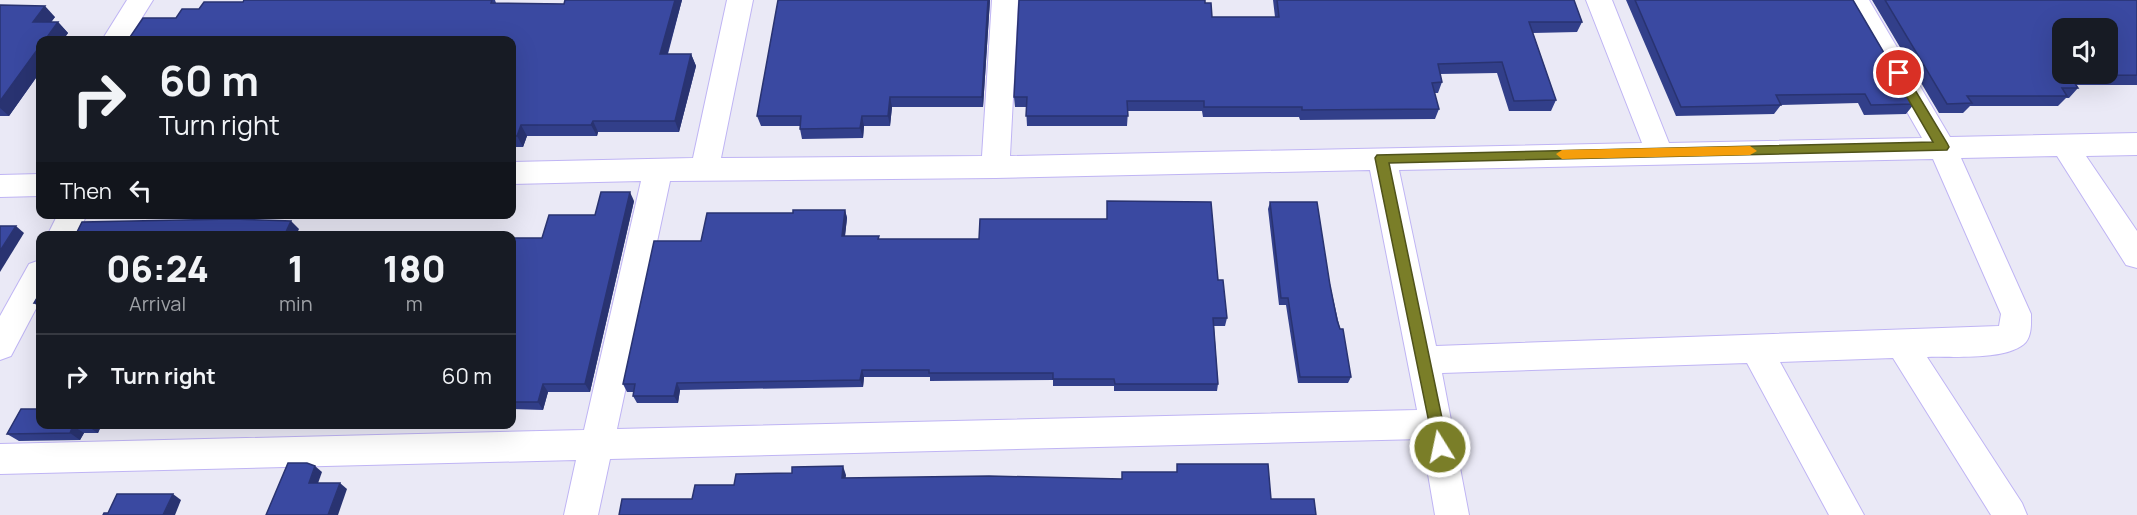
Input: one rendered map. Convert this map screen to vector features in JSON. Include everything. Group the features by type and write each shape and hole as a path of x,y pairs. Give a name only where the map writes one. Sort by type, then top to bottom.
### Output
{"street":[{"path":"118,36 140,0"},
{"path":"705,169 740,0"},
{"path":"995,167 1005,0"},
{"path":"1599,0 1659,152"},
{"path":"1423,360 1988,341 2005,339 2015,332 2016,314 1942,147 1856,0"},
{"path":"516,173 995,167 2137,144"},
{"path":"2065,146 2137,256"},
{"path":"1382,158 1436,424 1452,515"},
{"path":"581,515 658,170"},
{"path":"0,346 36,280"},
{"path":"1902,344 2010,515"},
{"path":"1756,349 1847,515"},
{"path":"0,459 1436,424"}],"building":[{"path":"244,0 492,0 491,3 564,4 565,0 675,0 660,54 691,54 675,121 593,121 591,125 521,125 516,136 516,36 131,36 143,18 176,18 182,9 199,9 204,2 243,2"},
{"path":"778,0 988,0 982,97 890,97 888,116 862,116 860,128 800,129 801,116 757,116"},
{"path":"1019,0 1205,0 1205,3 1211,3 1212,17 1279,17 1277,0 1574,0 1582,22 1529,22 1556,100 1514,101 1502,62 1438,64 1442,82 1432,83 1439,109 1302,110 1302,107 1204,107 1204,101 1127,101 1128,116 1026,116 1027,97 1014,97"},
{"path":"1635,0 1853,0 1914,104 1871,105 1865,94 1776,95 1781,105 1681,107"},
{"path":"1885,0 2137,0 2137,75 2118,75 2118,18 2052,18 2052,84 2075,84 2078,88 2062,88 2067,96 1967,96 1972,103 1947,104"},
{"path":"0,5 45,6 33,22 58,22 48,36 36,36 36,52 0,101"},
{"path":"601,192 630,192 585,384 543,384 538,402 516,402 516,238 542,238 549,215 595,215"},
{"path":"1107,201 1211,202 1218,280 1223,280 1227,318 1213,318 1218,384 1115,384 1114,379 1053,379 1053,373 929,373 929,370 862,370 860,380 677,383 674,396 633,396 635,384 623,384 654,241 701,241 707,213 793,213 793,210 845,210 842,236 879,236 878,239 979,239 980,219 1107,219"},
{"path":"1270,202 1317,202 1330,285 1337,320 1340,329 1343,329 1351,377 1300,377 1288,298 1281,298"},
{"path":"232,219 291,221 286,231 78,231 82,222"},
{"path":"0,226 16,226 0,251"},
{"path":"21,409 36,409 36,429 72,429 70,433 7,434"},
{"path":"288,463 307,463 315,466 309,483 340,483 328,515 266,515"},
{"path":"1177,464 1268,464 1271,499 1314,499 1316,515 619,515 622,499 692,499 695,485 734,485 736,474 792,473 792,467 843,466 842,478 989,476 1122,479 1122,472 1177,472"},
{"path":"117,494 173,494 163,515 103,515 108,513"}],"slow traffic":[{"path":"1562,154 1750,151"}],"route":[{"path":"1440,447 1382,158 1942,147 1899,73"}]}
